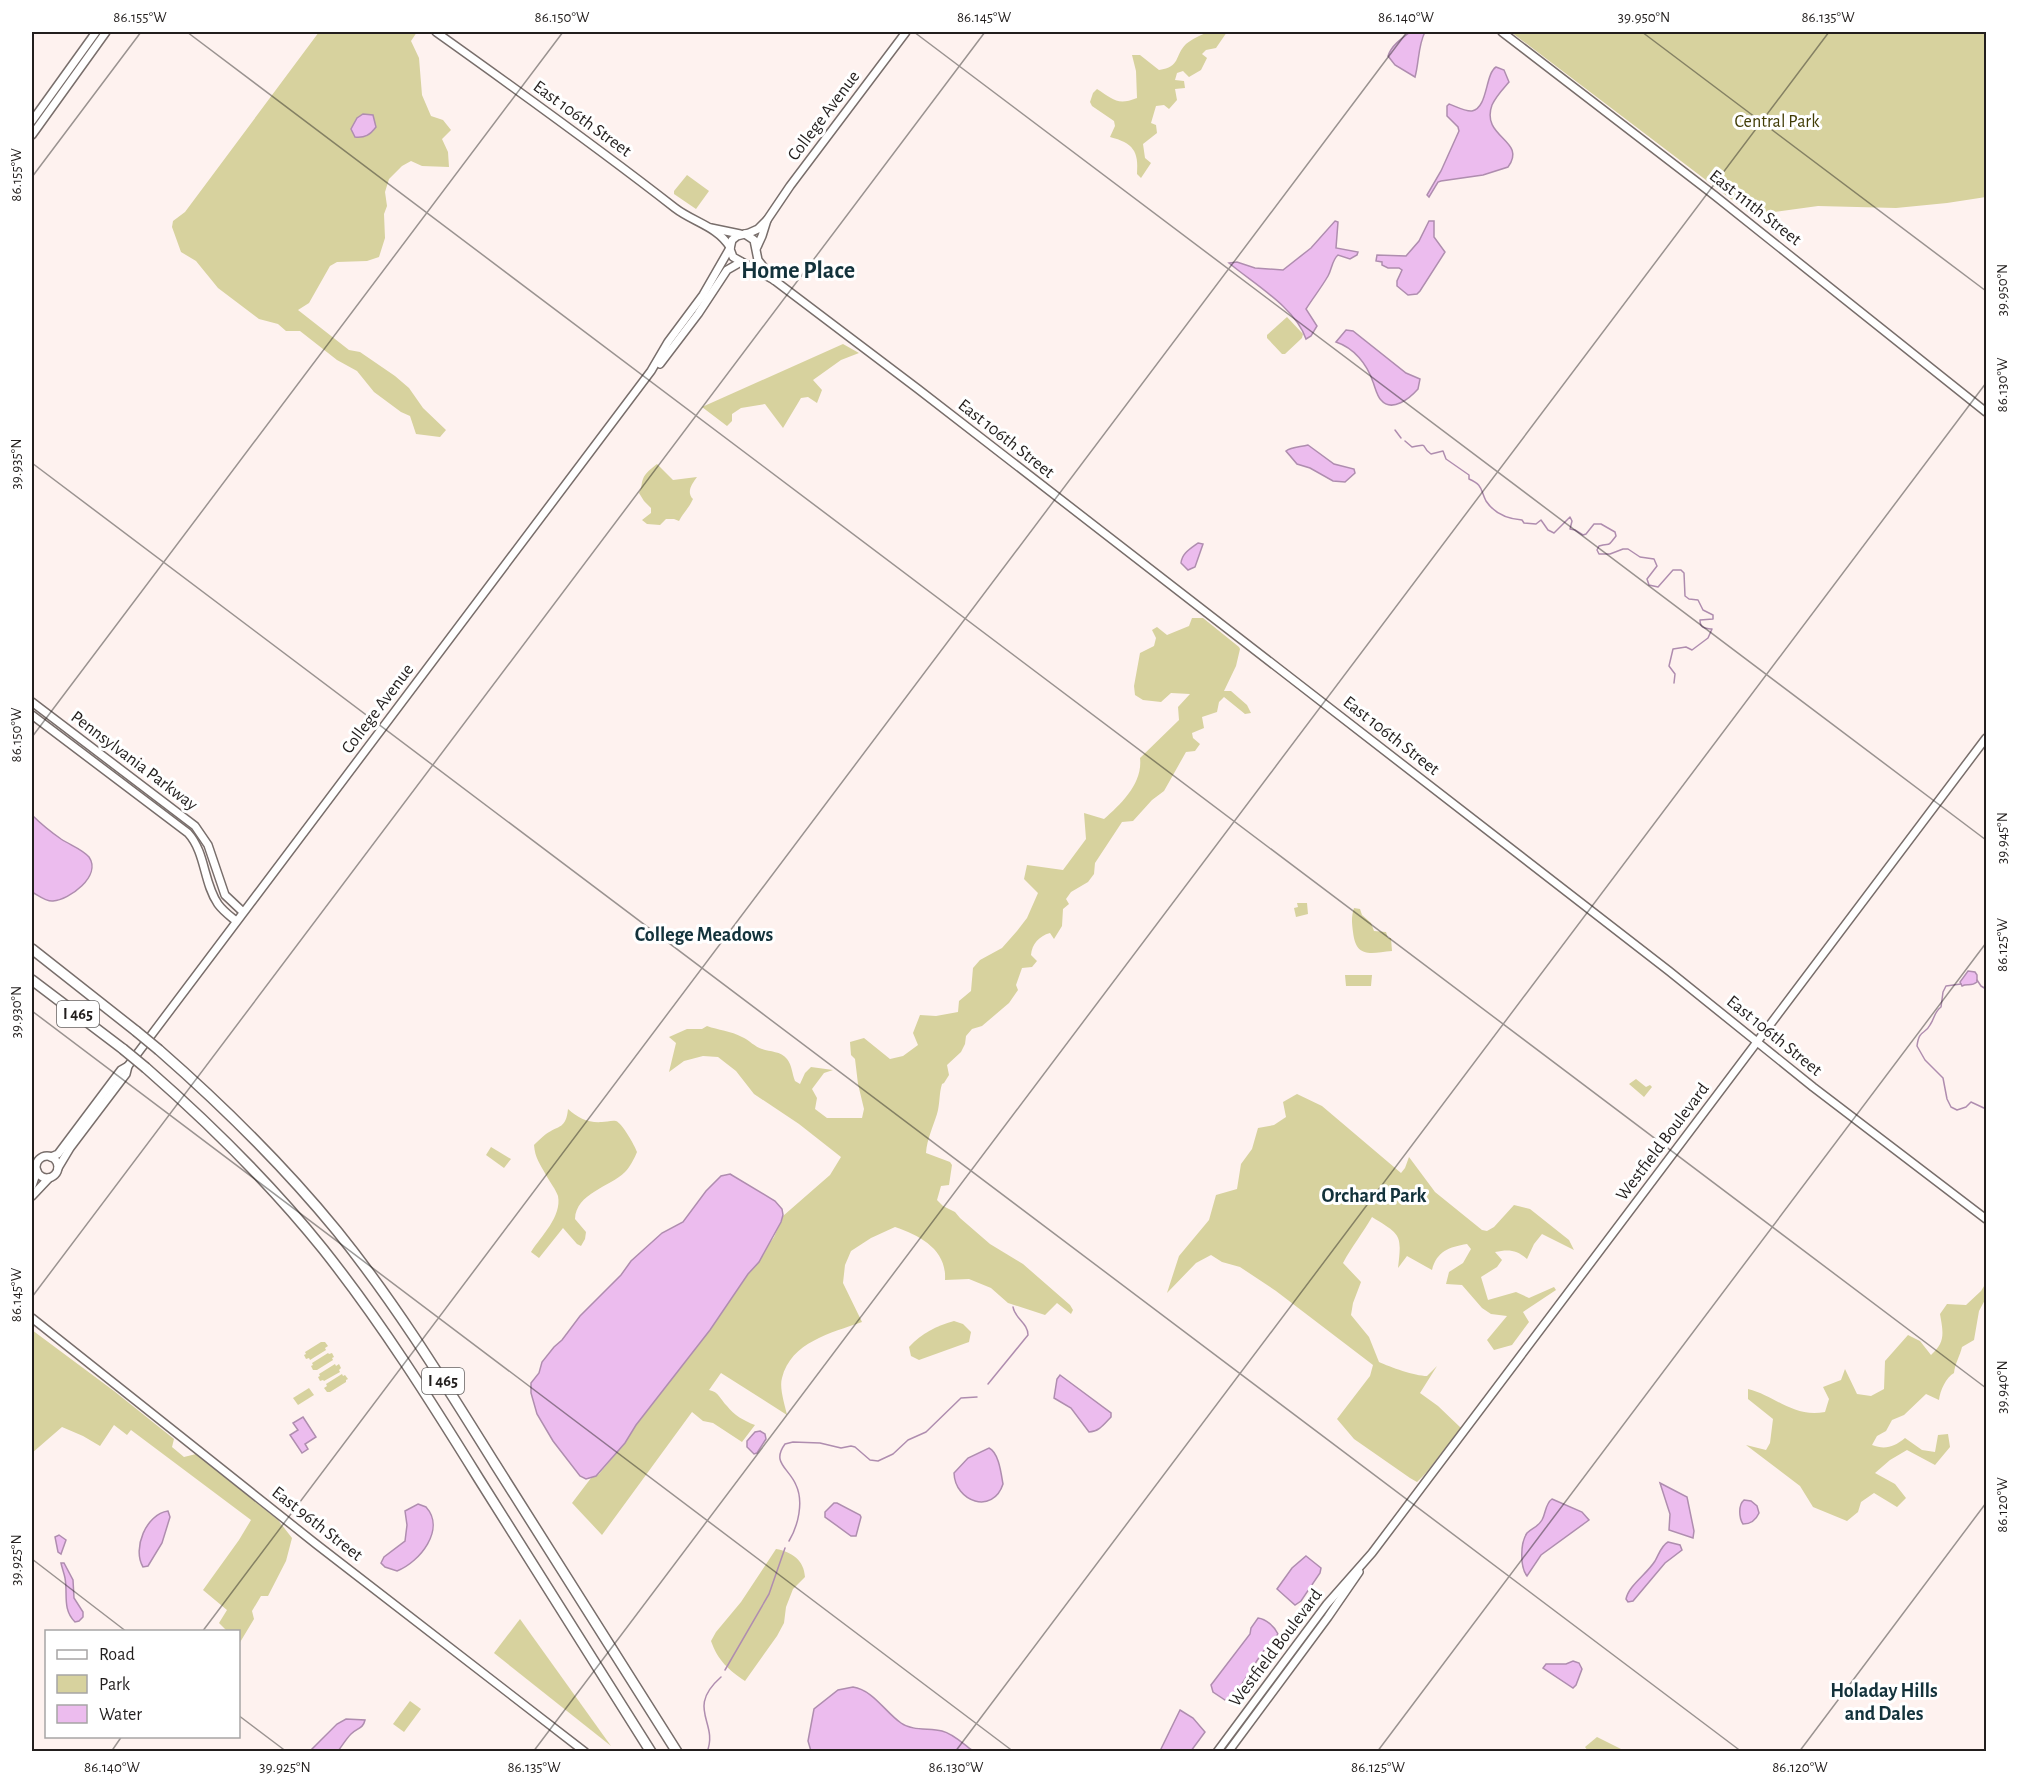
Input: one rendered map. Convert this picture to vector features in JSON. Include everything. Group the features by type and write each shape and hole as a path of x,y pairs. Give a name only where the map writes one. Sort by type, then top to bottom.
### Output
{"highway":[{"path":"32,949 94,999"},
{"name":"I 465","path":"32,957 136,1031 205,1091 272,1158 329,1223 404,1321 677,1752"},
{"name":"I 465","path":"32,980 123,1049 195,1112 267,1184 323,1248 356,1291 428,1397 651,1752"}],"main road":[{"path":"32,121 96,32"},
{"path":"32,135 106,32"},
{"name":"East 106th Street","path":"436,32 641,180 680,212 711,228 723,237 730,247"},
{"name":"College Avenue","path":"743,234 758,229 767,220 906,32"},
{"name":"East 111th Street","path":"1502,32 1714,195 1986,412"},
{"name":"College Avenue","path":"757,250 767,220"},
{"name":"East 106th Street","path":"711,228 743,234"},
{"path":"743,234 753,238 757,250 750,260 742,262 733,257 730,247 734,238 743,234"},
{"name":"College Avenue","path":"58,1168 70,1148 126,1074 128,1066 651,371 670,338 703,295 730,247"},
{"name":"East 106th Street","path":"757,250 760,262 774,280"},
{"name":"East 106th Street","path":"742,262 774,280 1589,908 1813,1087 1986,1219"},
{"name":"College Avenue","path":"651,371 656,369 698,314 727,270 742,262"},
{"name":"Pennsylvania Parkway","path":"32,702 195,826 208,845 225,895 243,912"},
{"name":"Pennsylvania Parkway","path":"32,715 191,836 200,853 215,898 220,907 236,921"},
{"name":"Westfield Boulevard","path":"1216,1752 1327,1604 1362,1565 1986,738"},
{"name":"College Avenue","path":"51,1157 58,1154 121,1070 128,1066"},
{"path":"32,1186 38,1171 38,1161 44,1156 57,1161 56,1174 32,1196"},
{"path":"38,1171 42,1176 49,1178"},
{"name":"East 96th Street","path":"32,1318 316,1544 585,1752"},
{"name":"Westfield Boulevard","path":"1228,1752 1328,1617 1362,1565"}],"green space":[{"path":"319,32 417,32 411,41 419,58 422,95 431,116 443,120 451,130 442,139 448,152 449,167 422,166 411,161 402,166 389,179 385,192 387,206 384,214 385,238 379,257 367,261 337,262 330,266 309,303 298,310 349,350 360,352 409,388 423,408 446,430 440,437 416,434 410,416 374,392 357,371 337,360 300,331 286,331 278,324 259,319 218,288 196,261 181,252 172,227 173,221 185,212"},
{"path":"1208,32 1227,32 1216,48 1206,50 1202,54 1207,58 1201,70 1189,77 1183,71 1177,73 1175,80 1184,81 1185,88 1175,89 1177,100 1169,109 1164,105 1156,106 1151,123 1156,125 1157,133 1143,144 1145,158 1151,163 1141,178 1137,174 1137,159 1133,149 1124,142 1110,137 1115,126 1114,121 1092,106 1090,102 1093,93 1097,89 1120,101 1137,98 1136,71 1132,55 1140,55 1159,70 1166,69 1174,64 1186,44"},
{"name":"Central Park","path":"1511,32 1986,32 1986,197 1896,208 1818,206 1752,215"},
{"path":"687,175 709,191 696,209 674,194"},
{"path":"1287,317 1303,334 1302,338 1285,354 1282,354 1267,338 1267,335"},
{"path":"843,344 859,353 841,360 813,380 822,390 817,403 808,397 801,398 783,428 765,404 741,408 732,414 732,421 727,426 702,407"},
{"path":"657,464 673,480 697,477 690,491 693,499 679,521 666,519 660,525 647,524 642,520 651,513 651,508 639,493 642,481"},
{"path":"1192,618 1203,618 1239,647 1236,666 1224,691 1231,691 1247,705 1251,713 1245,714 1224,697 1219,702 1217,712 1202,717 1204,728 1192,733 1193,738 1200,744 1195,751 1186,752 1164,791 1152,800 1133,821 1122,822 1095,863 1094,874 1088,882 1071,892 1066,899 1069,904 1063,909 1062,926 1054,939 1050,933 1039,938 1035,944 1031,955 1037,961 1032,967 1022,968 1016,985 1018,990 1009,1003 982,1026 972,1029 966,1036 961,1052 947,1065 949,1075 942,1084 938,1110 926,1153 950,1162 952,1165 949,1185 941,1186 937,1200 955,1212 990,1244 1023,1264 1070,1305 1073,1310 1071,1314 1057,1303 1045,1315 1008,1303 991,1288 969,1279 945,1280 942,1260 937,1252 923,1240 895,1227 871,1238 851,1251 845,1265 843,1283 862,1322 825,1335 803,1347 794,1356 781,1382 787,1415 721,1373 709,1390 717,1394 736,1415 755,1425 742,1442 713,1423 703,1421 692,1412 602,1535 572,1503 591,1478 599,1474 625,1443 636,1425 710,1330 748,1274 759,1262 783,1216 830,1175 841,1157 799,1124 754,1094 736,1071 718,1057 703,1056 684,1061 669,1072 676,1043 669,1037 687,1029 702,1029 707,1026 733,1033 759,1048 785,1056 795,1081 800,1084 811,1067 833,1070 824,1073 812,1089 817,1098 815,1109 827,1118 862,1118 864,1109 850,1042 864,1038 890,1059 903,1056 918,1045 913,1033 920,1015 936,1016 958,1012 959,1001 971,991 973,968 980,960 1002,948 1027,918 1038,893 1024,879 1027,865 1063,870 1086,839 1084,813 1104,819 1117,807 1130,792 1138,776 1140,758 1179,720 1178,707 1190,694 1171,693 1161,702 1143,700 1135,695 1134,686 1140,653 1154,646 1156,638 1152,630 1157,627 1167,635 1189,626"},
{"path":"1297,903 1307,903 1308,914 1296,917 1294,908 1298,907"},
{"path":"1354,908 1360,909 1374,931 1386,932 1388,938 1391,938 1392,951 1371,953 1357,947 1352,926"},
{"path":"1345,975 1372,975 1371,986 1346,986"},
{"path":"1636,1079 1646,1087 1650,1085 1652,1087 1644,1097 1629,1084"},
{"path":"1297,1094 1322,1106 1401,1173 1409,1157 1435,1192 1482,1230 1487,1231 1494,1227 1514,1205 1530,1209 1569,1240 1574,1250 1542,1234 1527,1259 1512,1251 1495,1252 1502,1260 1497,1267 1481,1277 1488,1300 1516,1292 1529,1298 1554,1287 1556,1290 1523,1312 1529,1322 1512,1345 1494,1350 1487,1340 1507,1316 1491,1314 1482,1308 1462,1285 1446,1284 1449,1272 1463,1263 1471,1249 1467,1244 1445,1251 1437,1258 1432,1270 1407,1256 1398,1268 1400,1248 1397,1236 1372,1217 1343,1263 1361,1282 1351,1315 1369,1337 1379,1362 1422,1376 1427,1376 1437,1366 1420,1393 1461,1428 1417,1482 1354,1439 1337,1419 1370,1376 1373,1365 1276,1291 1240,1267 1222,1262 1211,1255 1196,1263 1167,1293 1179,1256 1209,1220 1216,1195 1237,1189 1241,1164 1252,1149 1258,1128 1274,1125 1286,1117 1283,1102"},
{"path":"568,1109 588,1121 616,1121 625,1130 637,1152 625,1172 581,1203 575,1219 586,1232 581,1246 563,1228 539,1258 531,1252 554,1219 558,1196 538,1161 534,1145 564,1123"},
{"path":"491,1147 511,1159 504,1168 486,1155"},
{"path":"1986,1283 1986,1298 1979,1311 1974,1340 1962,1347 1954,1373 1944,1385 1939,1400 1926,1394 1904,1415 1892,1420 1886,1431 1877,1436 1872,1445 1889,1447 1905,1438 1922,1450 1935,1452 1938,1435 1948,1434 1950,1447 1935,1465 1907,1450 1890,1460 1875,1473 1895,1484 1906,1498 1897,1507 1874,1493 1861,1502 1858,1512 1847,1521 1813,1507 1800,1486 1746,1445 1766,1450 1770,1443 1773,1419 1748,1399 1748,1389 1803,1412 1825,1412 1829,1399 1823,1387 1841,1380 1845,1369 1857,1394 1871,1396 1884,1389 1885,1361 1908,1335 1920,1341 1931,1355 1941,1341 1940,1314 1947,1304 1966,1305"},
{"path":"954,1321 963,1324 971,1332 969,1342 919,1360 911,1356 909,1347 919,1338 935,1328"},
{"path":"32,1330 174,1439 172,1447 184,1457 196,1454 278,1520 292,1538 286,1561 268,1596 261,1596 252,1611 254,1619 240,1642 240,1630 226,1630 219,1623 227,1610 203,1590 251,1520 131,1430 127,1435 114,1425 100,1446 62,1427 32,1453"},
{"path":"325,1342 328,1346 326,1350 310,1360 306,1359 305,1352"},
{"path":"332,1353 333,1360 313,1370 312,1363"},
{"path":"335,1364 336,1366 339,1364 340,1372 320,1381 319,1374"},
{"path":"342,1374 348,1379 346,1382 327,1392 324,1388 326,1384"},
{"path":"309,1388 314,1395 298,1405 293,1398"},
{"path":"776,1549 787,1552 800,1561 805,1577 793,1589 786,1607 784,1623 777,1636 745,1681 725,1664 711,1641 741,1602"},
{"path":"520,1619 611,1746 494,1653"},
{"path":"410,1701 421,1709 404,1732 393,1724"},
{"path":"1597,1737 1624,1751 1588,1751 1585,1747"}],"water":[{"path":"1410,32 1425,32 1415,77 1395,65 1388,56 1394,46"},
{"path":"1496,67 1504,70 1509,82 1492,105 1490,116 1492,125 1509,144 1513,158 1508,167 1483,175 1438,182 1429,197 1427,195 1459,131 1447,116 1447,106 1449,104 1470,111 1477,109 1484,98 1492,71"},
{"path":"363,114 373,115 376,127 367,135 355,137 351,129 357,118"},
{"path":"1335,221 1338,222 1336,248 1358,252 1350,259 1338,255 1334,259 1328,276 1306,309 1317,326 1311,336 1306,339 1301,328 1284,307 1229,263 1237,262 1255,268 1283,270 1311,248"},
{"path":"1429,221 1434,221 1434,237 1445,252 1420,291 1417,294 1408,295 1397,286 1402,270 1382,265 1382,262 1376,261 1377,255 1406,256 1419,241"},
{"path":"1346,330 1353,331 1406,373 1420,379 1418,389 1401,403 1385,404 1378,396 1363,363 1349,348 1336,342"},
{"path":"1308,445 1334,464 1354,469 1355,473 1345,482 1333,481 1310,468 1297,464 1286,451"},
{"path":"1198,543 1203,544 1195,567 1188,570 1181,563 1183,556"},
{"path":"32,815 57,836 86,854 92,864 88,879 82,886 60,900 48,900 32,892"},
{"path":"1968,971 1975,972 1977,982 1962,986 1960,982"},
{"path":"730,1174 775,1201 782,1209 781,1222 759,1262 748,1274 710,1330 636,1425 625,1443 596,1476 586,1479 580,1476 553,1441 537,1414 531,1393 531,1383 539,1373 542,1362 554,1347 580,1316 621,1275 631,1261 662,1233 683,1222 706,1191 721,1176"},
{"path":"1060,1375 1111,1413 1111,1417 1099,1429 1089,1432 1071,1408 1054,1398 1057,1379"},
{"path":"303,1417 316,1437 305,1444 308,1449 302,1453 290,1435 298,1430 293,1423"},
{"path":"760,1431 765,1434 766,1439 754,1454 747,1447 747,1441 755,1432"},
{"path":"989,1448 997,1459 1003,1484 998,1494 991,1499 983,1502 975,1501 961,1491 954,1473 968,1458"},
{"path":"1660,1483 1687,1497 1694,1531 1693,1538 1669,1530 1670,1514"},
{"path":"1552,1499 1582,1512 1589,1520 1541,1555 1527,1576 1522,1561 1525,1537 1540,1522"},
{"path":"1744,1500 1751,1501 1757,1506 1759,1513 1753,1521 1743,1524 1740,1512"},
{"path":"834,1503 860,1515 856,1536 851,1536 825,1517 825,1512"},
{"path":"418,1504 426,1507 431,1516 432,1535 428,1544 422,1553 406,1567 397,1571 385,1567 381,1563 384,1557 405,1541 407,1525 405,1511"},
{"path":"168,1511 170,1517 162,1543 148,1566 143,1567 139,1551 143,1533 153,1518"},
{"path":"59,1535 66,1540 61,1554 58,1552 55,1537"},
{"path":"1668,1542 1680,1545 1682,1550 1665,1563 1633,1601 1628,1602 1626,1599 1631,1589 1652,1566"},
{"path":"1306,1556 1321,1568 1320,1573 1301,1601 1295,1605 1277,1589 1292,1568"},
{"path":"61,1563 64,1563 73,1580 74,1598 83,1612 83,1617 79,1621 75,1622 68,1612 65,1578"},
{"path":"1258,1618 1270,1623 1278,1634 1262,1653 1232,1699 1225,1700 1213,1692 1211,1685 1250,1634"},
{"path":"1573,1661 1579,1663 1582,1669 1573,1688 1543,1668 1546,1664 1566,1664"},
{"path":"853,1687 867,1692 905,1726 946,1732 973,1751 811,1751 808,1741 814,1709 838,1690"},
{"path":"1180,1710 1193,1718 1205,1732 1191,1751 1160,1751"},
{"path":"346,1719 365,1720 338,1751 310,1751 337,1724"}],"waterway":[{"path":"1395,430 1401,438"},
{"path":"1405,441 1412,447 1423,445 1431,454 1443,451 1446,459 1479,485 1489,505 1507,517 1522,520 1524,523 1536,524 1541,520 1548,530 1554,533 1570,517 1572,521 1570,529 1583,535 1594,524 1601,524 1615,532 1616,536 1609,544 1599,546 1597,550 1599,554 1610,554 1628,549 1640,557 1654,559 1657,566 1647,579 1649,585 1658,587 1673,570 1681,570 1684,573 1685,596 1698,600 1703,610 1713,615 1713,619 1700,620 1702,627 1712,629 1708,638 1692,650 1686,647 1673,649 1669,666 1675,674 1674,683"},
{"path":"1977,980 1986,989"},
{"path":"1961,984 1946,986 1941,1007 1928,1028 1919,1037 1917,1046 1925,1060 1943,1078 1951,1107 1957,1110 1966,1107 1971,1102 1986,1109"},
{"path":"988,1384 1028,1335 1026,1327 1016,1315 1013,1307"},
{"path":"789,1541 797,1521 800,1499 793,1479 780,1461 781,1451 785,1444 820,1443 841,1448 851,1446 870,1460 878,1461 893,1454 908,1440 926,1432 961,1398 977,1397"},
{"path":"725,1670 769,1594 785,1548"},
{"path":"707,1752 710,1741 704,1707 705,1698 721,1677"}],"district":[{"name":"Home Place","path":"798,271"},
{"name":"College Meadows","path":"704,935"},
{"name":"Orchard Park","path":"1374,1196"},
{"name":"Holaday Hills and Dales","path":"1884,1702"}]}
